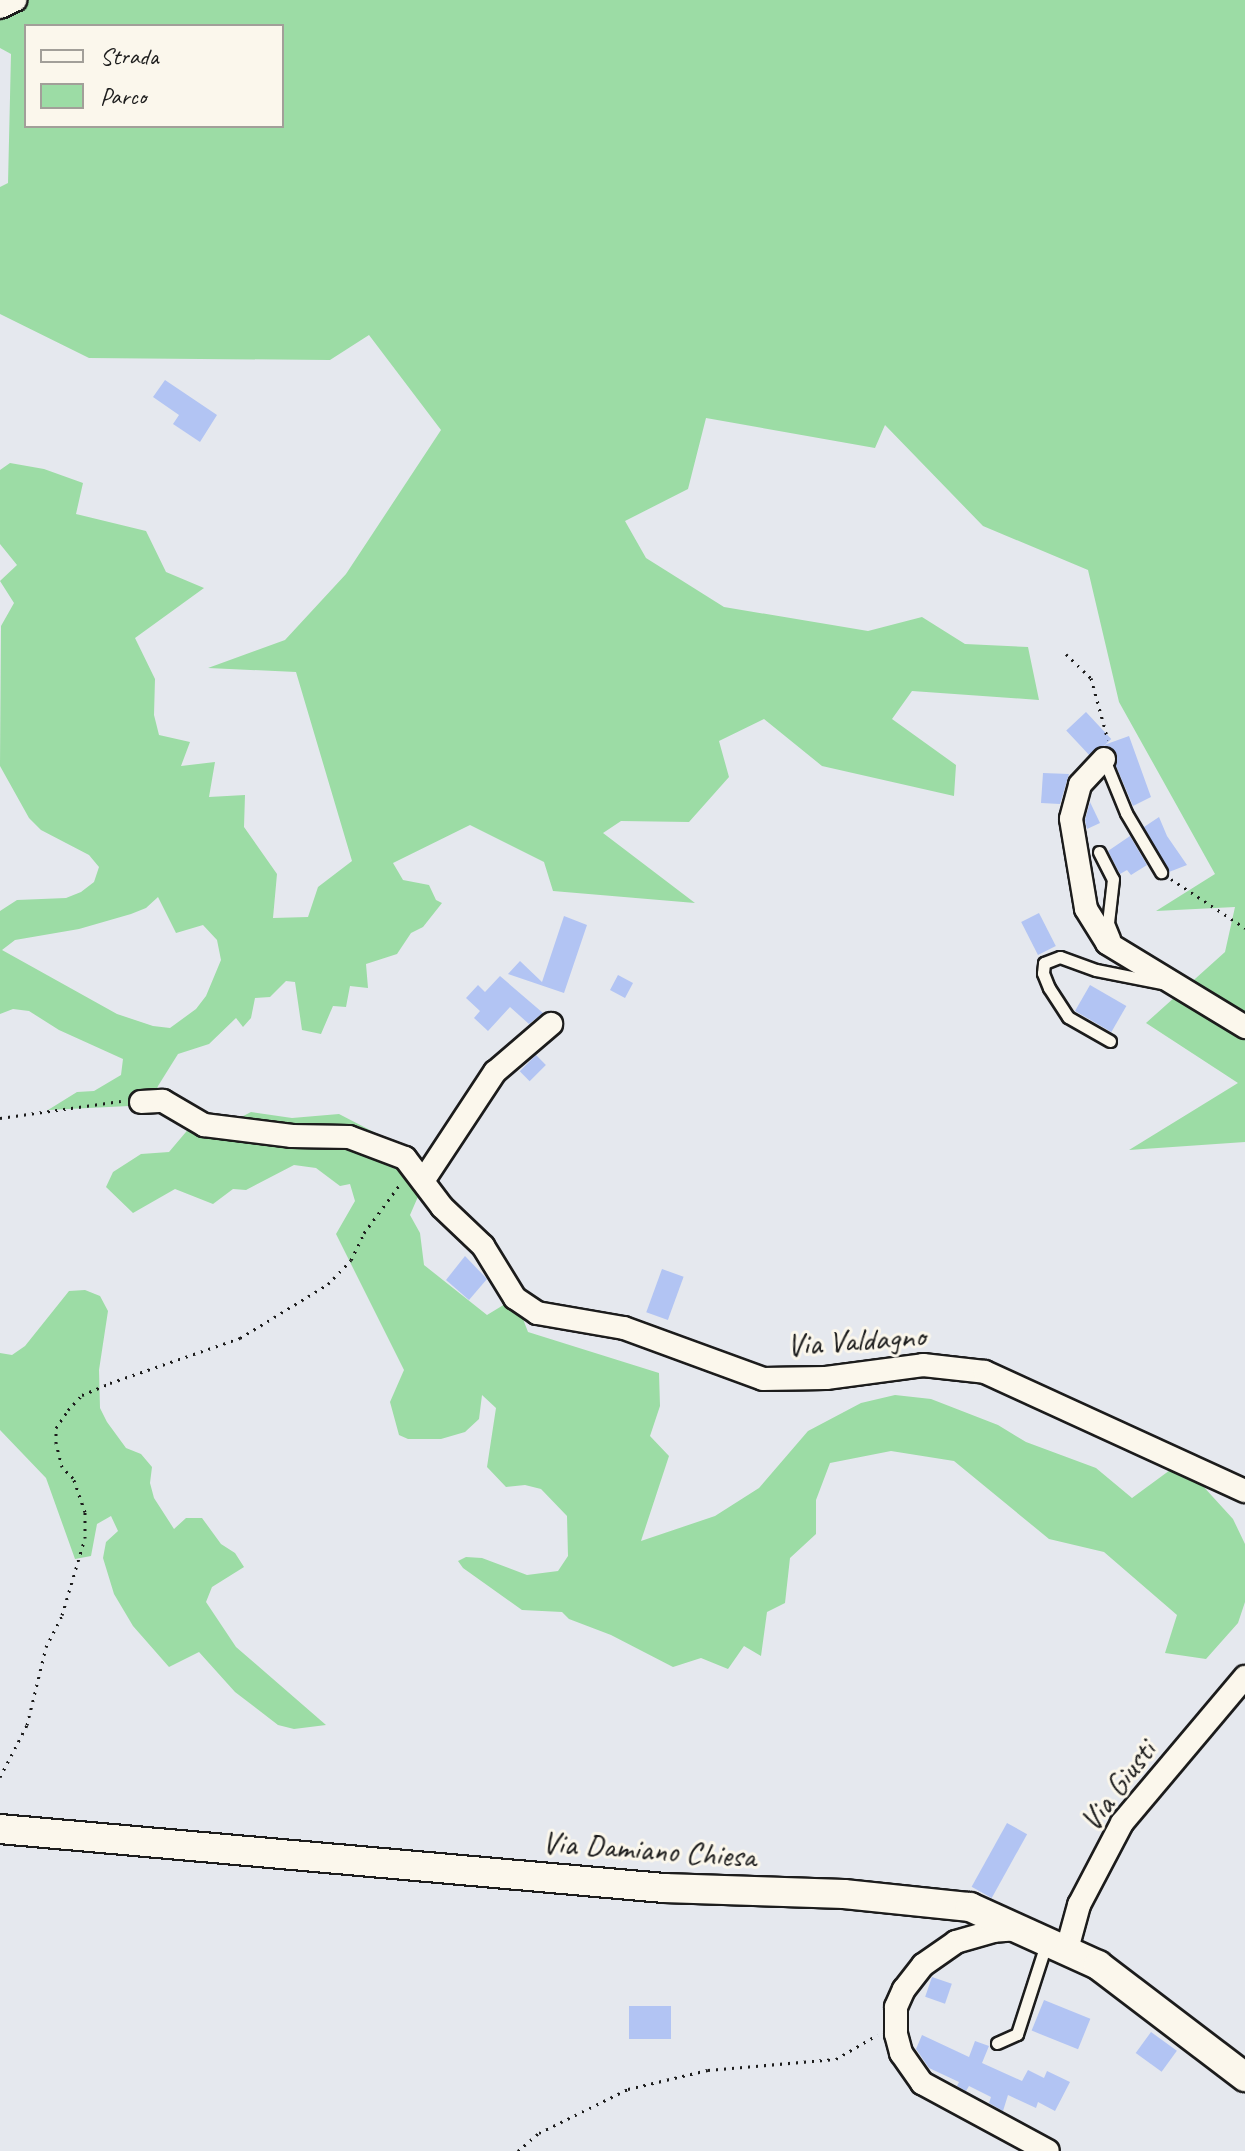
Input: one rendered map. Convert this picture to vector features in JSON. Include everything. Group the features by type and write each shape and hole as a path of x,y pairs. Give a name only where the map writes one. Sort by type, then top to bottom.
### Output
{"street":[{"path":"0,7 15,0"},
{"path":"1104,759 1080,785 1071,819 1086,909 1107,943 1245,1027"},
{"path":"423,1181 495,1072 551,1024"},
{"name":"Via Valdagno","path":"141,1102 163,1101 204,1125 349,1137 405,1158 442,1207 483,1246 515,1298 537,1313 624,1328 763,1379 826,1378 923,1365 985,1372 1245,1491"},
{"name":"Via Giusti","path":"1057,1944 1122,1823 1245,1677"},
{"name":"Via Damiano Chiesa","path":"0,1829 664,1888 844,1894 970,1907 1098,1965 1245,2077"},
{"path":"1021,1929 994,1931 956,1942 923,1965 904,1989 896,2015 901,2053 922,2083 1048,2151"}],"lane":[{"path":"1104,759 1126,813 1161,872"},
{"path":"1099,852 1113,879 1108,923 1118,950"},
{"path":"1110,1041 1068,1017 1061,1009 1043,973 1044,963 1050,958 1060,957 1096,970 1177,986"},
{"path":"997,2043 1017,2034 1057,1944"}],"path":[{"path":"1066,654 1091,678 1109,733 1104,759"},
{"path":"1161,872 1245,928"},
{"path":"0,1118 113,1100 141,1102"},
{"path":"0,1777 27,1725 46,1647 62,1615 85,1538 85,1512 73,1478 62,1467 56,1428 82,1395 240,1338 328,1284 351,1260 364,1233 403,1181 408,1162"},
{"path":"518,2151 539,2133 628,2089 708,2070 836,2059 871,2041 896,2015"}],"green space":[{"path":"0,0 1245,0 1245,1142 1129,1150 1238,1083 1146,1023 1225,952 1235,907 1156,911 1215,874 1119,702 1088,570 983,526 885,425 875,448 706,418 688,489 625,521 646,558 724,607 868,631 922,617 965,644 1028,647 1039,700 912,691 892,719 956,765 954,796 822,766 764,719 719,741 729,777 689,822 621,821 603,833 695,903 553,891 544,862 470,825 393,863 403,880 429,885 436,900 442,903 423,927 411,933 397,954 366,964 368,988 350,986 346,1007 333,1006 321,1034 302,1030 295,982 286,981 270,997 255,998 251,1018 243,1027 236,1018 209,1044 178,1054 158,1086 149,1109 129,1106 48,1110 77,1092 94,1091 121,1075 123,1059 59,1030 29,1011 13,1009 0,1014 0,911 17,900 66,898 81,892 94,882 99,867 89,855 41,830 29,818 0,766 1,626 14,603 0,581 17,565 0,544 0,470 10,463 44,469 83,483 76,514 146,531 166,572 204,588 135,638 155,679 154,715 159,735 190,742 181,766 215,762 209,797 245,795 244,827 277,874 273,918 308,917 318,887 352,861 296,672 208,668 285,640 346,574 441,430 369,335 330,360 89,358 0,314 0,187 8,183 11,54 0,48","holes":["158,897 176,933 203,925 217,940 221,960 206,996 196,1009 170,1028 153,1026 117,1014 2,950 15,940 79,929 131,914 146,908"]},
{"path":"251,1112 292,1118 339,1114 418,1155 427,1176 410,1215 420,1233 424,1265 487,1315 515,1298 528,1332 659,1373 660,1406 650,1436 669,1456 641,1541 715,1516 759,1488 808,1431 861,1403 895,1395 931,1399 998,1425 1026,1442 1096,1468 1132,1498 1181,1462 1233,1519 1245,1544 1245,1602 1238,1623 1206,1659 1165,1653 1177,1615 1104,1552 1049,1539 954,1461 891,1451 830,1463 816,1500 816,1534 790,1558 785,1603 767,1612 761,1656 744,1646 728,1669 701,1658 673,1667 611,1635 569,1619 562,1612 522,1610 463,1568 458,1561 466,1557 482,1558 527,1575 558,1571 568,1556 567,1516 541,1489 525,1485 506,1487 487,1467 496,1408 482,1395 479,1419 465,1432 441,1439 408,1439 399,1435 390,1402 404,1370 336,1234 355,1201 350,1184 340,1186 316,1168 294,1165 246,1190 233,1189 213,1204 175,1189 133,1213 106,1187 113,1172 141,1154 169,1152 191,1126 222,1127"},
{"path":"85,1290 100,1296 108,1311 99,1370 100,1408 107,1422 126,1448 141,1454 152,1467 150,1483 154,1498 174,1529 186,1518 202,1518 221,1544 235,1553 244,1567 212,1587 206,1602 236,1647 326,1725 294,1729 278,1725 235,1692 199,1652 169,1667 133,1626 114,1594 103,1558 106,1542 118,1531 111,1516 97,1524 91,1556 75,1559 46,1478 0,1430 0,1353 12,1355 25,1346 69,1291"}],"building":[{"path":"165,380 217,415 200,442 173,424 179,415 153,397"},
{"path":"1086,712 1111,739 1091,757 1066,730"},
{"path":"1129,736 1151,797 1133,806 1116,766 1117,754 1104,745"},
{"path":"1043,773 1069,774 1060,804 1041,803"},
{"path":"1090,802 1100,823 1087,829 1085,820"},
{"path":"1159,817 1167,836 1187,865 1169,872 1144,827"},
{"path":"1130,836 1147,865 1131,875 1127,870 1120,874 1108,851"},
{"path":"1039,913 1056,946 1038,955 1021,922"},
{"path":"564,916 587,925 564,993 508,974 520,961 542,982"},
{"path":"618,975 633,983 625,998 610,990"},
{"path":"500,976 543,1013 529,1024 510,1007 488,1031 474,1018 480,1011 466,998 478,985 485,992"},
{"path":"1090,985 1126,1006 1111,1032 1075,1011"},
{"path":"536,1055 546,1065 530,1081 520,1071"},
{"path":"465,1256 487,1279 469,1300 446,1280"},
{"path":"662,1269 684,1277 668,1320 646,1312"},
{"path":"1007,1823 1027,1834 992,1898 972,1887"},
{"path":"932,1977 952,1984 945,2004 925,1997"},
{"path":"1044,2000 1090,2019 1078,2049 1032,2031"},
{"path":"629,2006 671,2006 671,2039 629,2039"},
{"path":"1151,2032 1177,2051 1162,2072 1136,2053"},
{"path":"922,2035 969,2057 975,2041 989,2046 982,2063 1022,2081 1028,2070 1044,2078 1047,2071 1070,2082 1055,2111 1038,2102 1036,2108 1008,2095 1003,2111 989,2103 991,2097 969,2086 966,2091 957,2086 959,2082 929,2068 916,2049"}]}
